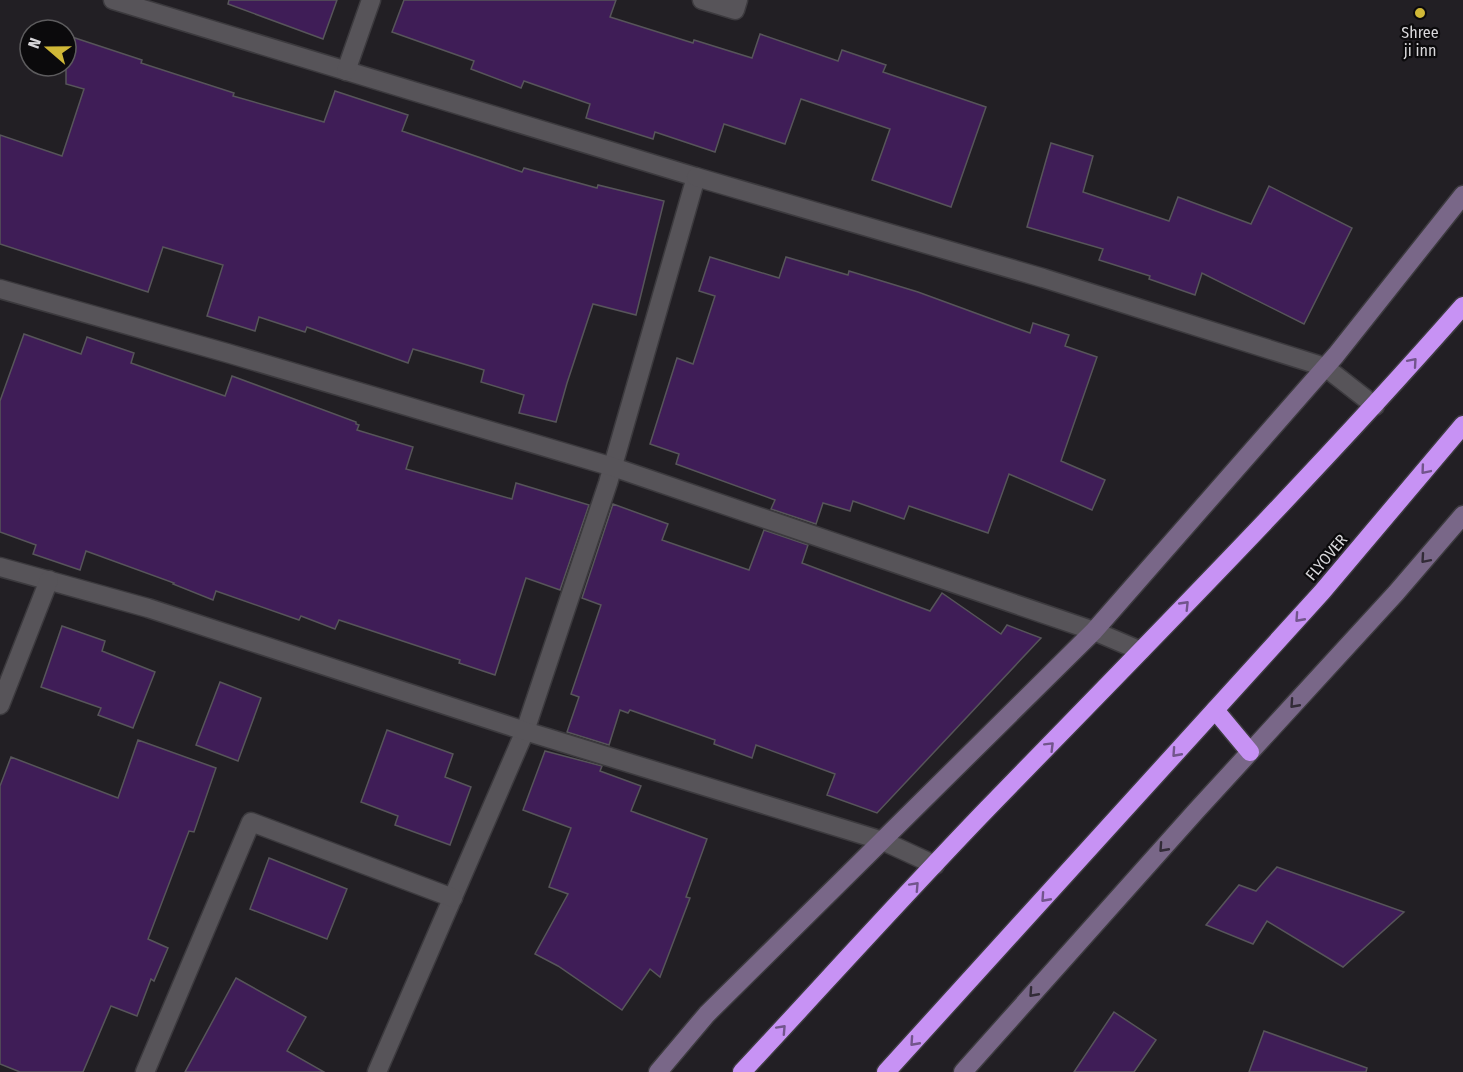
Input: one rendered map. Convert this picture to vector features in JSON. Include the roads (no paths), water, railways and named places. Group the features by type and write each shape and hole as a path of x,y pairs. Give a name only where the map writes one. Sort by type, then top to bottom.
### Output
{"highway":[{"path":"742,1072 935,865 1375,406 1463,306"},
{"name":"FLYOVER","path":"886,1072 1322,592 1463,425"},
{"path":"1215,710 1250,752"}],"street":[{"path":"113,0 696,177 1042,278 1325,367 1375,406"},
{"path":"346,71 371,0"},
{"path":"702,0 735,10 738,0"},
{"path":"377,1072 525,731 613,467 696,177"},
{"path":"658,1072 707,1014 1094,631 1325,367 1463,195"},
{"path":"0,289 238,356 613,467 1094,631 1141,651"},
{"path":"963,1072 1396,593 1463,515"},
{"path":"0,567 148,608 525,731 883,841 935,865"},
{"path":"0,705 49,580"},
{"path":"145,1072 251,822 453,898"}],"place":[{"name":"Shree ji inn","path":"1420,13"}]}
